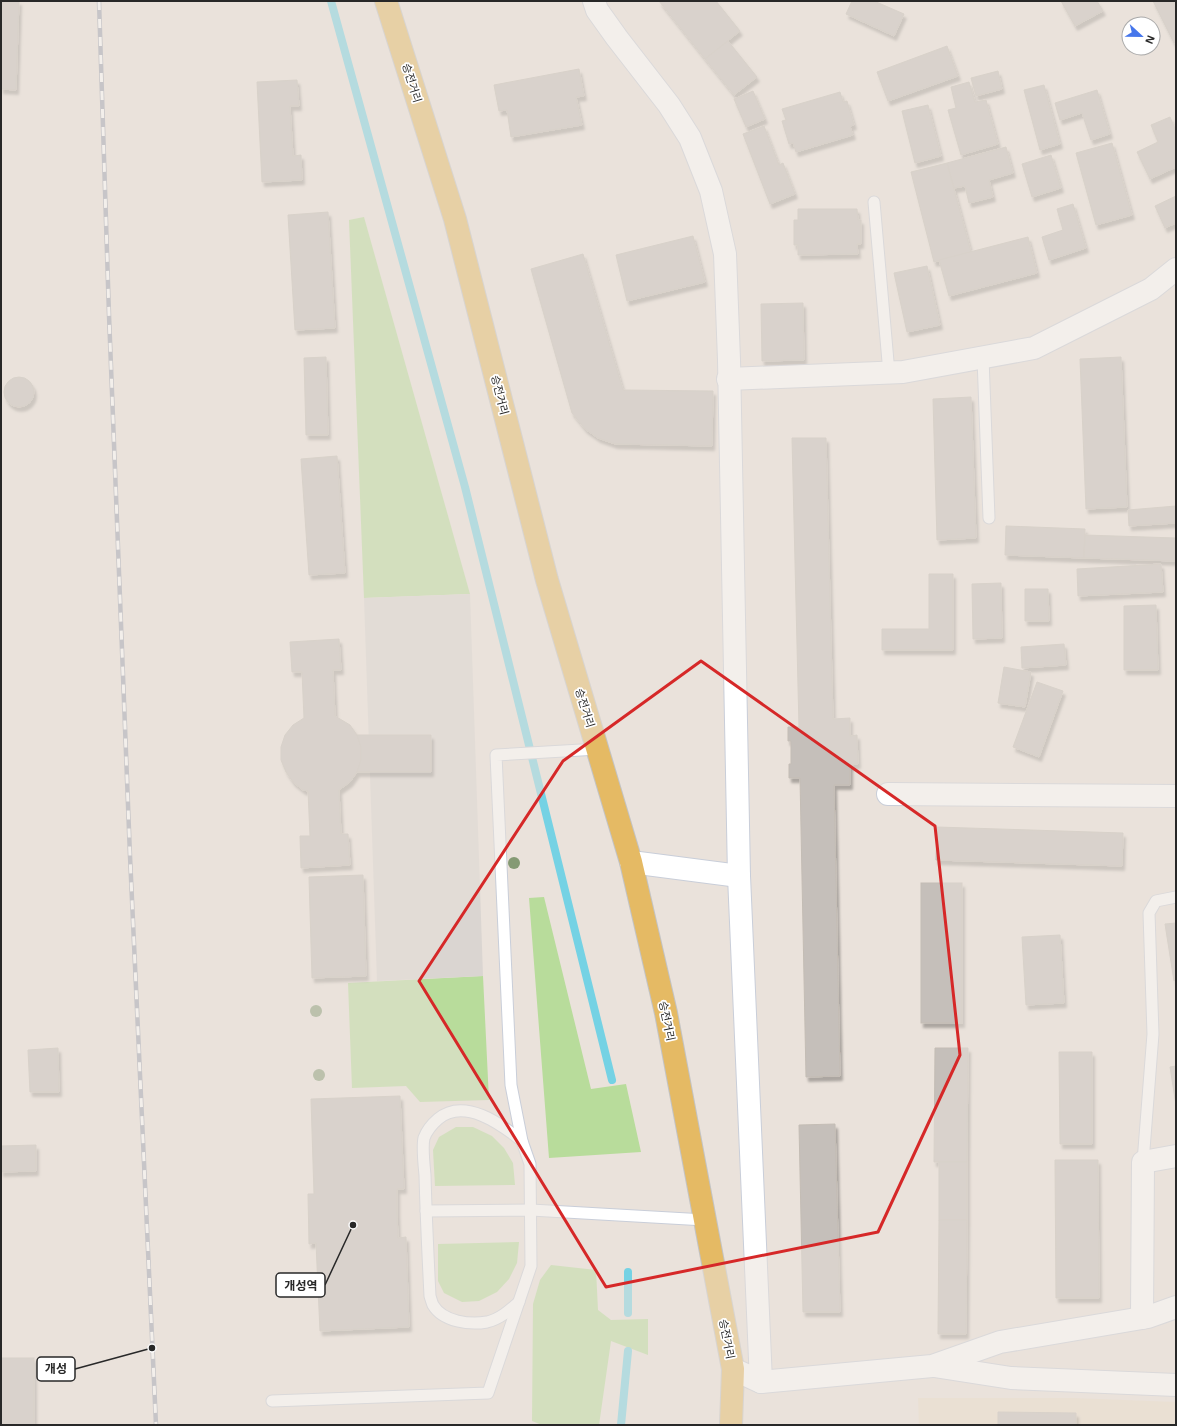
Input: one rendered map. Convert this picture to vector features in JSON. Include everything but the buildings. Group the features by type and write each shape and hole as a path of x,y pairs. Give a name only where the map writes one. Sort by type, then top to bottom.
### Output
{"main road":[{"name":"승전거리","path":"386,1 455,219 547,580 631,862 666,1013 733,1369 731,1425"}],"street":[{"path":"594,1 597,10 669,105 690,138 711,191 725,254 739,876 761,1382"},
{"path":"728,379 903,372 1034,348 1151,289 1176,269"},
{"path":"888,794 1176,796"},
{"path":"631,862 739,876"},
{"path":"1142,1318 1143,1162 1176,1156"},
{"path":"932,1366 1000,1342 1142,1318 1176,1308"},
{"path":"733,1369 761,1382 932,1366 1010,1378 1176,1385"}],"lane":[{"path":"874,202 889,373"},
{"path":"983,358 989,518"},
{"path":"272,1401 488,1393 531,1266 530,1164 522,1140 511,1085 496,755 598,749"},
{"path":"1143,1162 1153,1034 1149,914 1156,901 1176,897"},
{"path":"519,1302 504,1314 488,1322 471,1323 453,1320 441,1314 433,1305 430,1296 424,1140 429,1127 442,1116 456,1111 473,1113 492,1119 507,1128 522,1140"},
{"path":"426,1211 531,1210 705,1220"}],"highlighted area":[{"path":"701,661 935,826 960,1055 878,1232 606,1287 419,981 563,761"}],"shaded area":[{"path":"470,594 483,976 377,981 364,598"},
{"path":"918,1398 1073,1398 1176,1402 1176,1425 919,1425"}],"green space":[{"path":"364,217 470,594 364,598 349,220"},
{"path":"544,897 591,1089 626,1084 641,1152 549,1158 529,898"},
{"path":"483,976 489,1100 420,1102 406,1086 352,1088 348,983"},
{"path":"456,1127 473,1127 492,1136 504,1148 513,1163 515,1185 435,1186 433,1150 439,1137"},
{"path":"519,1242 517,1263 509,1279 497,1292 479,1301 462,1302 444,1293 438,1281 438,1244"},
{"path":"551,1265 596,1270 598,1310 611,1320 648,1319 648,1355 611,1341 599,1425 542,1425 532,1421 533,1304 540,1280"}],"waterway":[{"path":"331,1 465,487 612,1080"},
{"path":"628,1272 628,1313"},
{"path":"621,1425 628,1351"}],"railway":[{"path":"99,1 109,315 130,856 156,1425"}],"place":[{"name":"개성역","path":"353,1225"},
{"name":"개성","path":"152,1348"}]}
